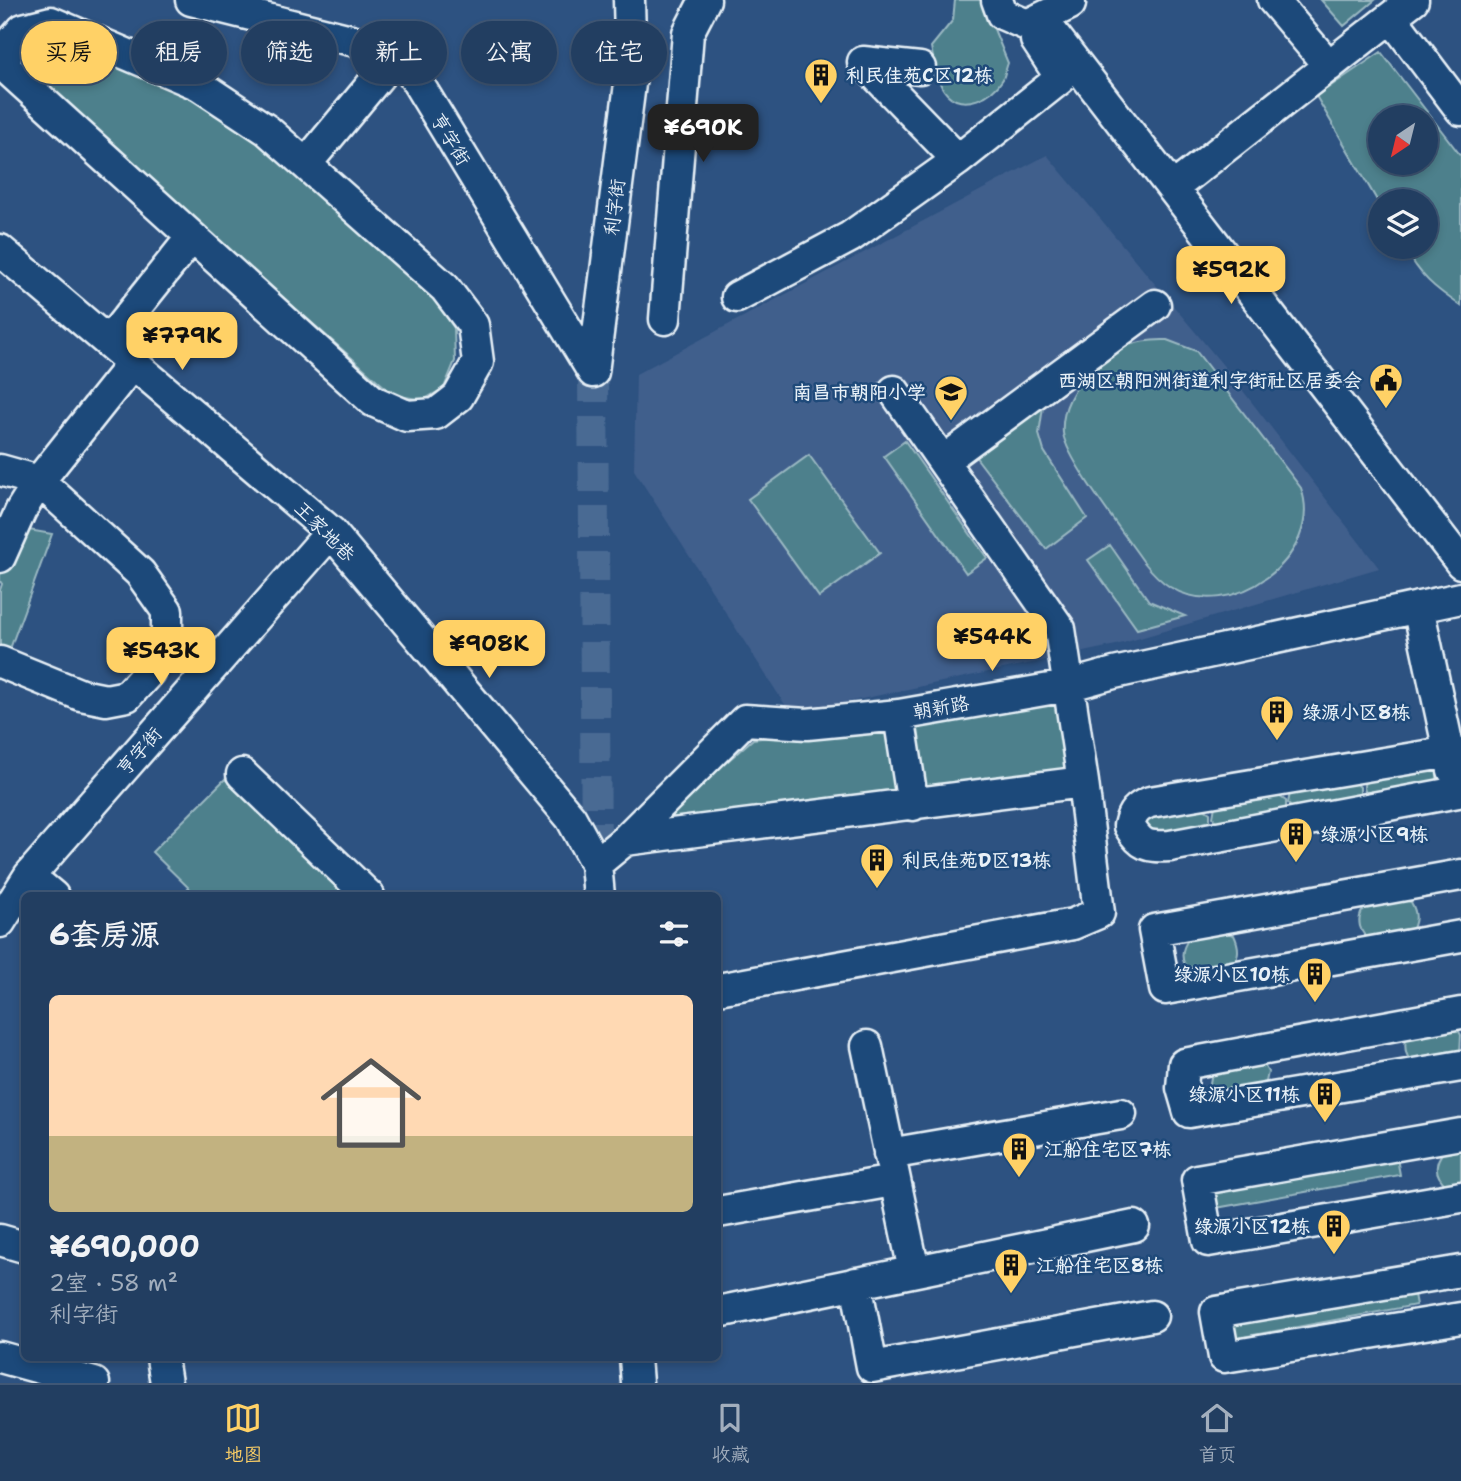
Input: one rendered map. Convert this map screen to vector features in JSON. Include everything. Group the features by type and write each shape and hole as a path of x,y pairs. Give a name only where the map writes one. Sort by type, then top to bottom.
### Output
{"street":[{"path":"191,0 351,40"},
{"name":"利字街","path":"593,372 631,76 629,0"},
{"path":"665,319 688,33 705,0"},
{"path":"997,0 1002,14 1034,21 1070,4 1069,0"},
{"path":"1273,0 1329,66"},
{"path":"1173,188 1402,9 1456,89"},
{"path":"737,297 849,237 958,160 1061,78 1034,21"},
{"path":"1034,21 1173,188 1461,563"},
{"path":"51,22 200,85 267,130 306,164 445,288 473,325 478,362 458,397 436,414 407,416 373,401 2,66 7,47 23,29 51,22"},
{"path":"920,68 863,62 958,160"},
{"path":"306,164 372,84"},
{"name":"亨字街","path":"418,84 593,372"},
{"path":"108,342 192,237"},
{"name":"王家地巷","path":"0,250 331,532 571,818 596,864"},
{"path":"943,461 1155,305"},
{"path":"0,557 21,510 39,481 133,363"},
{"path":"721,988 1073,924 1099,913 1060,629 894,391"},
{"path":"0,470 39,481 140,573 167,611 167,636 149,672 127,696 106,700 81,695 0,662"},
{"name":"亨字街","path":"0,922 29,876 331,532"},
{"name":"朝新路","path":"596,864 625,840 745,720 807,724 899,715 1068,686 1114,673 1461,598"},
{"path":"1418,607 1450,705 1450,752 1460,798 1170,846 1151,847 1143,844 1129,826 1132,813 1150,802 1450,752"},
{"path":"899,715 913,805"},
{"path":"242,774 365,892"},
{"path":"625,840 1083,782"},
{"path":"596,864 598,892"},
{"path":"1461,875 1154,930 1166,989 1461,936"},
{"path":"29,876 48,892"},
{"path":"1461,1013 1184,1064 1182,1088 1189,1112 1461,1066"},
{"path":"867,1046 914,1271"},
{"path":"721,1211 891,1167 1121,1114"},
{"path":"1461,1134 1197,1180 1208,1241 1461,1196"},
{"path":"721,1311 1134,1226"},
{"path":"0,1240 21,1246"},
{"path":"1461,1271 1216,1312 1224,1357 1461,1318"},
{"path":"856,1283 872,1367 1152,1316"},
{"path":"0,1357 94,1383"},
{"path":"162,1361 166,1383"},
{"path":"635,1361 637,1383"}],"shaded area":[{"name":"南昌市朝阳小学","path":"1047,155 1227,370 1379,568 1116,645 791,714 634,470 636,374"}],"green space":[{"path":"955,0 982,0 1008,63 998,86 977,100 954,99 943,89 936,72 931,47 953,20"},
{"path":"1321,0 1375,0 1344,26"},
{"path":"1381,52 1422,105 1368,105 1368,175 1438,175 1438,126 1461,156 1461,306 1428,281 1412,259 1438,259 1438,189 1370,189 1316,96"},
{"path":"117,66 131,72 131,84 158,84 190,98 257,137 430,293 454,328 455,361 444,388 423,400 394,395 40,84 117,84"},
{"path":"1167,340 1196,351 1301,488 1305,513 1299,538 1286,559 1267,577 1245,590 1220,597 1194,596 1170,587 1152,572 1085,478 1063,433 1064,415 1070,399 1079,384 1100,363 1125,346 1144,341"},
{"path":"1043,407 1039,434 1044,451 1087,518 1046,549 975,456"},
{"path":"905,441 987,558 966,573 884,456"},
{"path":"809,455 880,553 819,597 748,499"},
{"path":"0,525 52,534 7,657 0,653"},
{"path":"1110,545 1149,601 1185,616 1137,629 1088,560"},
{"path":"1063,703 1077,774 651,828 753,739"},
{"path":"1433,769 1437,773 1437,781 1430,786 1368,795 1364,789 1366,779"},
{"path":"225,779 344,892 193,892 152,852"},
{"path":"1352,780 1360,787 1360,795 1354,800 1292,809 1288,803 1290,793"},
{"path":"1276,794 1286,801 1286,809 1280,814 1217,822 1213,817 1215,806 1222,803"},
{"path":"1201,807 1210,813 1210,821 1204,826 1147,836 1140,819"},
{"path":"1399,898 1411,902 1415,910 1415,922 1410,934 1369,940 1359,923 1363,909 1367,904"},
{"path":"1222,932 1234,935 1236,940 1238,951 1233,967 1192,973 1182,956 1190,937"},
{"path":"1457,1028 1461,1035 1460,1053 1415,1066 1410,1060 1406,1050 1406,1038"},
{"path":"1262,1062 1268,1072 1265,1087 1214,1094 1210,1083 1212,1072"},
{"path":"1461,1148 1461,1186 1447,1186 1438,1173 1438,1160 1444,1151"},
{"path":"1397,1158 1400,1175 1216,1208 1213,1192"},
{"path":"1413,1289 1416,1305 1232,1339 1229,1322"}],"tunnel":[{"path":"593,372 596,864"}],"place":[{"name":"利民佳苑C区12栋","path":"821,105"},
{"name":"西湖区朝阳洲街道利字街社区居委会","path":"1386,410"},
{"name":"南昌市朝阳小学","path":"951,422"},
{"name":"绿源小区8栋","path":"1277,742"},
{"name":"绿源小区9栋","path":"1296,864"},
{"name":"利民佳苑D区13栋","path":"877,890"},
{"name":"绿源小区10栋","path":"1315,1004"},
{"name":"绿源小区11栋","path":"1325,1124"},
{"name":"江船住宅区7栋","path":"1019,1179"},
{"name":"绿源小区12栋","path":"1334,1256"},
{"name":"江船住宅区8栋","path":"1011,1295"}]}
